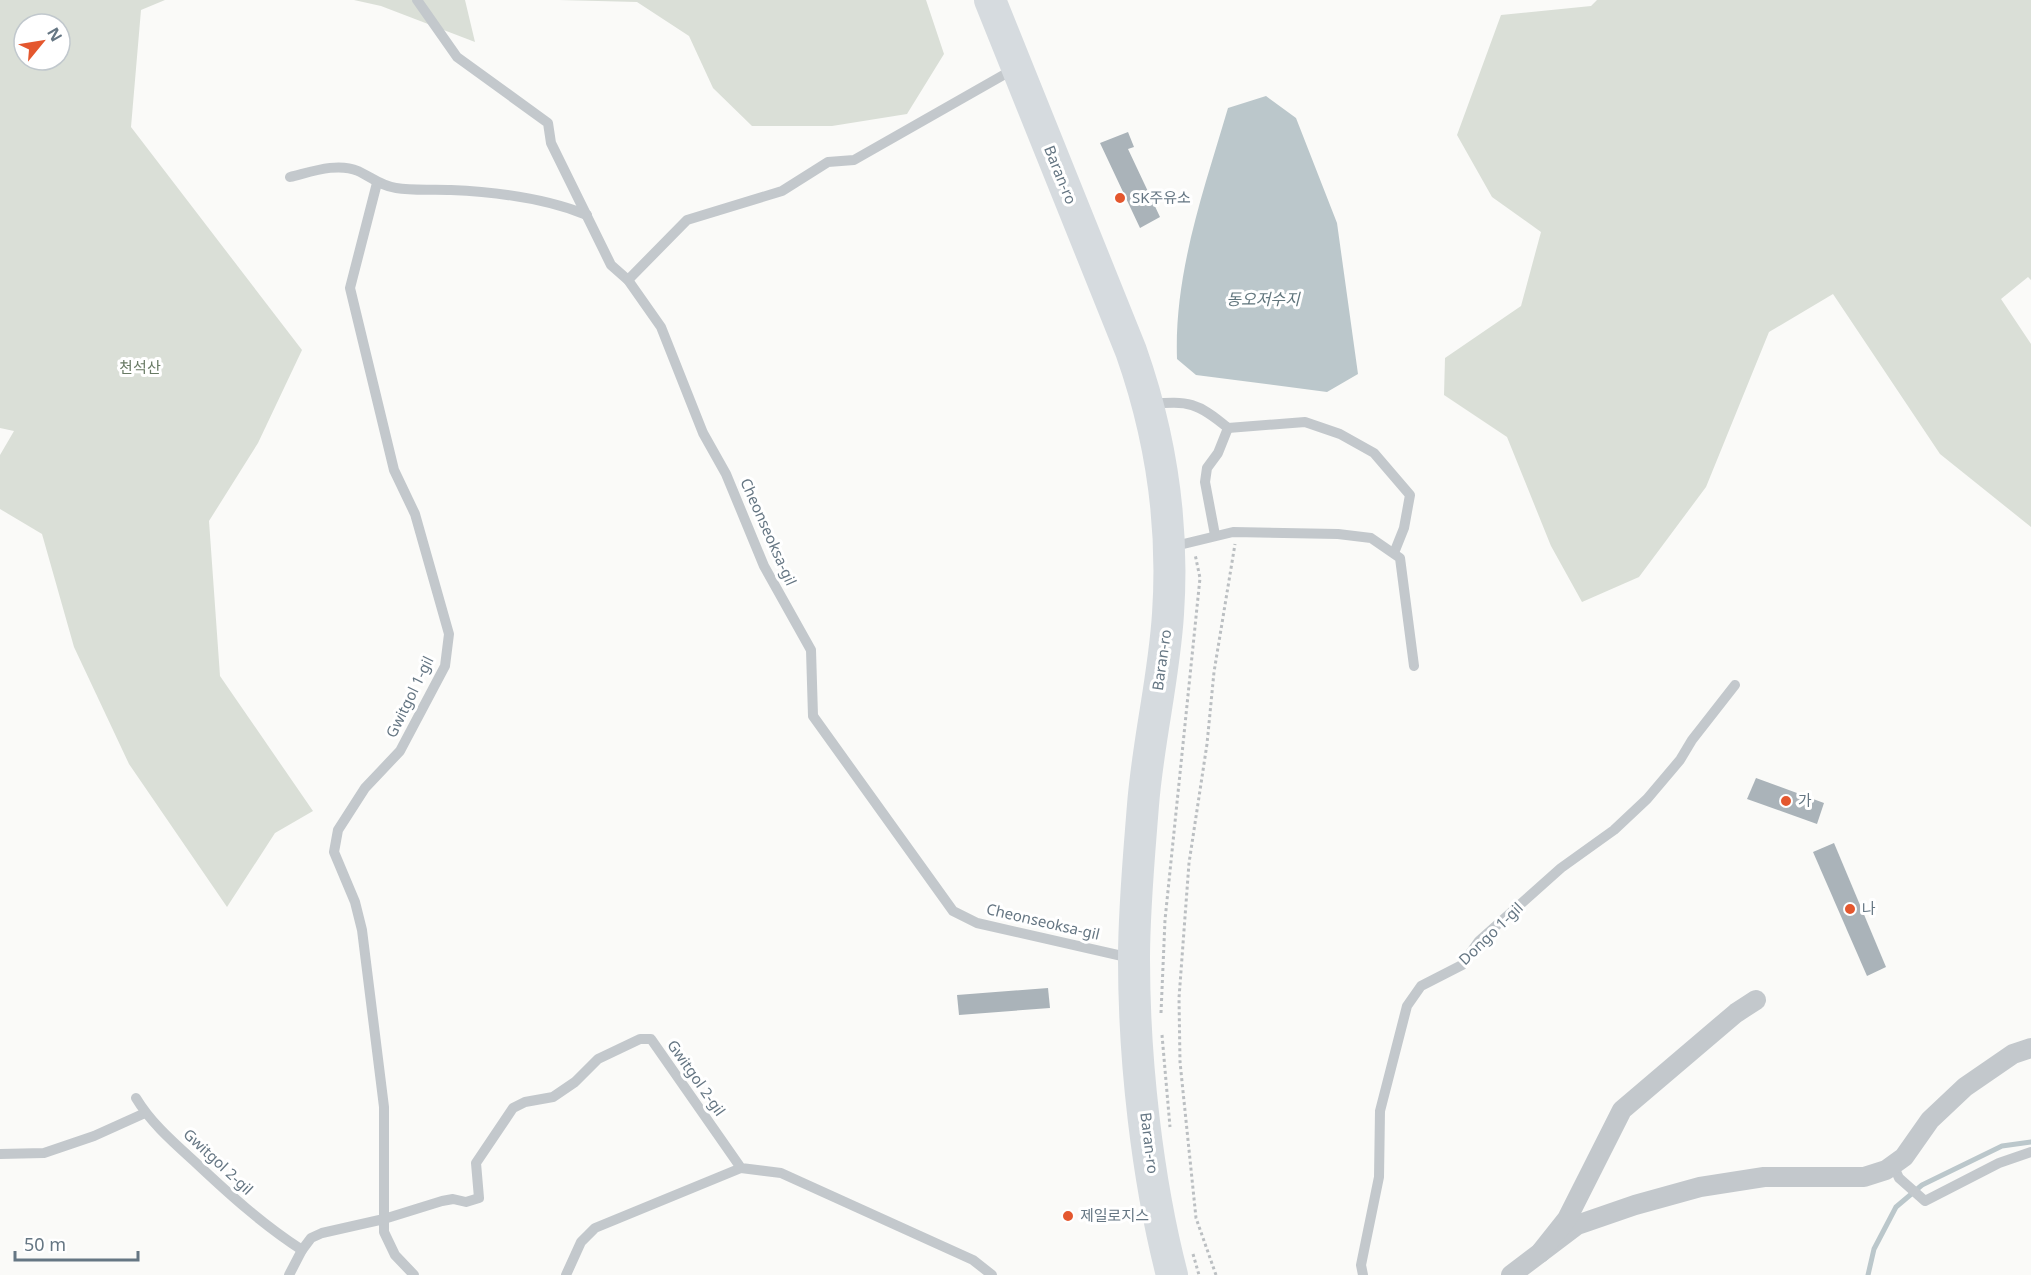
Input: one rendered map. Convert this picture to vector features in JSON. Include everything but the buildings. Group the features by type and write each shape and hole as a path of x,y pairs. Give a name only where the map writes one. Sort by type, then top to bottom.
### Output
{"main road":[{"name":"Baran-ro","path":"990,0 1123,329 1149,404 1170,547 1168,616 1143,802 1134,958 1139,1064 1158,1222 1172,1275"}],"street":[{"path":"1540,1253 1568,1219 1622,1110 1736,1013 1756,1000"},
{"path":"1510,1275 1577,1226 1635,1204 1700,1187 1764,1177 1864,1177 1893,1165 1904,1157 1930,1120 1965,1087 2013,1054 2031,1048"}],"lane":[{"name":"Cheonseoksa-gil","path":"417,0 457,57 548,123 551,143 611,265 628,280 661,327 703,433 726,474 764,567 811,650 813,716 953,911 977,923 1134,958"},
{"path":"628,280 687,220 783,191 828,162 854,160 1017,67"},
{"path":"290,177 333,167 356,170 376,183 396,188 454,190 523,198 563,205 587,215"},
{"name":"Gwitgol 1-gil","path":"376,183 350,288 394,470 415,514 449,634 445,666 400,751 365,788 338,830 334,852 355,902 362,930 384,1107 384,1232 395,1255 414,1275"},
{"path":"1149,404 1184,402 1208,411 1228,428 1305,423 1340,434 1374,453 1410,495 1404,528 1394,553"},
{"path":"1215,534 1205,482 1207,468 1218,453 1228,428"},
{"path":"1170,547 1215,534 1233,532 1338,534 1371,537 1400,558 1414,666"},
{"name":"Dongo 1-gil","path":"1363,1275 1361,1265 1379,1177 1380,1111 1407,1006 1421,986 1462,965 1479,941 1562,868 1614,830 1647,799 1680,760 1692,740 1735,685"},
{"name":"Gwitgol 2-gil","path":"136,1098 145,1113 262,1224 302,1250 311,1239 322,1233 384,1219 453,1199 466,1202 479,1198 476,1163 513,1108 525,1102 553,1097 575,1082 598,1059 640,1039 651,1039 741,1168"},
{"path":"0,1154 44,1153 94,1136 145,1113"},
{"path":"1893,1165 1906,1184 1925,1201 1999,1163 2031,1152"},
{"path":"566,1275 581,1242 596,1228 741,1168 781,1173 973,1260 992,1275"},
{"path":"289,1275 302,1250"}],"path":[{"path":"1216,1275 1196,1218 1180,1062 1179,998 1189,862 1208,744 1214,672 1235,543 1233,532"}],"green space":[{"name":"천석산","path":"0,0 165,0 141,10 131,127 302,350 258,443 209,521 220,676 313,811 275,833 227,907 129,764 74,647 42,534 0,509 0,455 14,431 0,428"},
{"path":"354,0 465,0 475,42 381,6"},
{"path":"559,0 926,0 944,54 907,114 832,126 752,126 713,88 689,36 637,2"},
{"path":"1597,0 2031,0 2031,280 2028,277 2001,299 2031,344 2031,527 1940,454 1833,294 1769,332 1706,487 1639,577 1582,602 1551,546 1507,437 1444,395 1445,358 1521,306 1541,232 1492,197 1457,135 1501,15 1591,6"}],"water":[{"name":"동오저수지","path":"1266,96 1296,118 1337,223 1358,374 1327,392 1196,375 1177,359 1177,327 1185,263 1228,108"}],"waterway":[{"path":"1868,1275 1874,1249 1896,1207 1922,1185 2002,1146 2031,1142"}],"place":[{"name":"SK주유소","path":"1120,198"},
{"name":"가","path":"1786,801"},
{"name":"나","path":"1850,909"},
{"name":"제일로지스","path":"1068,1216"}]}
